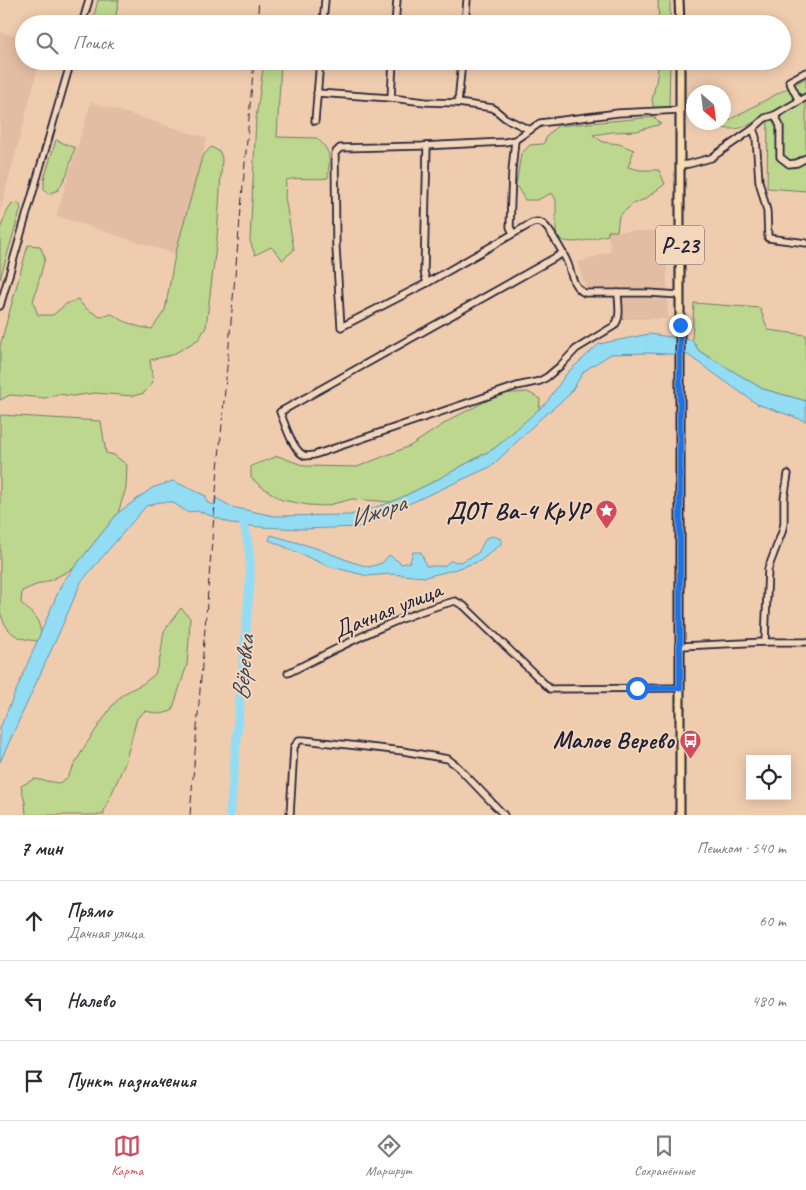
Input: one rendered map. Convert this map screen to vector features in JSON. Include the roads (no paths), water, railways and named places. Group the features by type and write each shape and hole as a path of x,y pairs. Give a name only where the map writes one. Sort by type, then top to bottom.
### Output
{"main road":[{"path":"679,0 680,15"},
{"name":"Р-23","path":"680,70 680,815"}],"street":[{"path":"85,15 89,0"},
{"path":"324,15 325,0"},
{"path":"396,15 397,0"},
{"path":"466,15 467,0"},
{"path":"0,306 68,70"},
{"path":"315,121 319,70"},
{"path":"391,98 393,70"},
{"path":"458,103 461,70"},
{"path":"799,101 789,81 806,72"},
{"path":"317,93 458,103 493,108 505,118 530,130"},
{"path":"680,165 711,158 753,129 765,118 775,115 806,97"},
{"path":"680,110 618,113 540,123 514,140 427,146 340,148 335,154 336,248 341,327 428,283 532,223 539,222 545,225 563,253 579,291 585,293 680,295"},
{"path":"775,115 780,126 780,158 789,164 797,163 806,158"},
{"path":"753,129 756,136 759,181 767,211 768,238 806,243"},
{"path":"513,234 510,226 514,140"},
{"path":"427,146 424,272 428,283"},
{"path":"563,253 280,412 295,448 306,456 314,455 517,386 540,381 560,366 576,349 614,326 619,316 618,293"},
{"path":"765,642 768,569 784,523 784,499 788,474"},
{"name":"Дачная улица","path":"288,673 420,612 455,601 464,606 550,689 680,688"},
{"path":"680,646 806,642"},
{"path":"290,815 294,747 299,740 403,751 448,760 457,766 504,815"}],"water":[{"name":"Ижора","path":"649,334 692,340 699,351 763,389 806,401 806,421 757,404 688,355 611,354 584,371 569,395 540,419 492,466 358,527 304,529 260,527 233,524 198,511 187,512 172,502 159,502 146,506 81,582 0,762 0,728 62,583 118,513 152,488 173,481 206,496 207,503 215,505 216,498 232,507 274,516 350,515 392,502 495,448 546,403 567,373 599,344"},
{"path":"271,535 316,548 369,567 382,563 389,555 402,564 410,562 413,552 421,552 426,566 444,566 450,561 461,562 478,553 486,538 493,536 501,539 501,544 480,561 425,577 390,574 368,576 328,566 269,540"}],"waterway":[{"name":"Вёревка","path":"230,815 250,582 249,551 243,521"}],"railway":[{"path":"258,15 259,0"},
{"path":"190,815 253,70"}],"place":[{"name":"ДОТ Ва-4 КрУР","path":"606,530"},
{"name":"Малое Верево","path":"690,759"}]}
